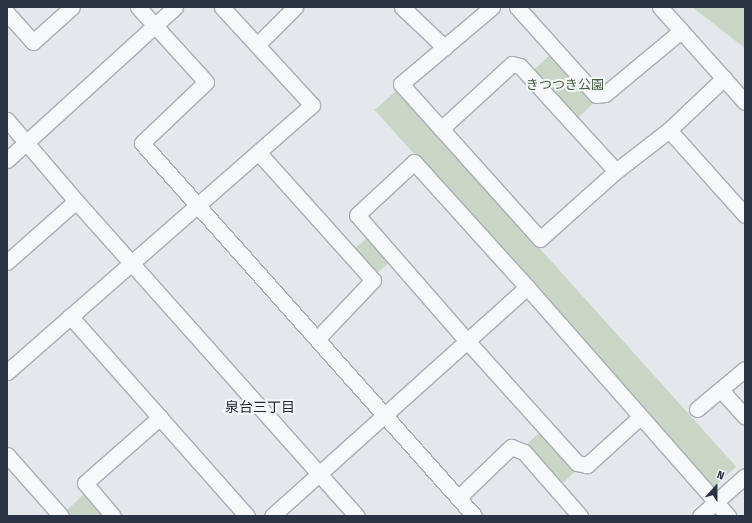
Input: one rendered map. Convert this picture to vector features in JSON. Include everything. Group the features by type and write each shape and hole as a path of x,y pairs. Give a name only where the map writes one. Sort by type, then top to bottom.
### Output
{"street":[{"path":"7,12 33,42 72,7"},
{"path":"138,7 206,82 142,143 474,516"},
{"path":"7,160 175,7"},
{"path":"7,372 312,105 222,7"},
{"path":"256,45 295,7"},
{"path":"402,7 445,48"},
{"path":"492,7 401,84 540,239 616,171 669,130 724,78"},
{"path":"517,7 596,95 604,94 681,31"},
{"path":"660,7 745,102"},
{"path":"441,129 512,64 520,66 616,171"},
{"path":"7,120 28,142 76,201 357,516"},
{"path":"669,130 745,216"},
{"path":"258,152 373,280 317,339"},
{"path":"640,417 587,465 577,463 356,215 414,162 527,287 728,516"},
{"path":"7,262 76,201"},
{"path":"272,516 527,287"},
{"path":"70,316 247,516"},
{"path":"697,409 745,369"},
{"path":"721,390 745,417"},
{"path":"113,516 85,483 160,418"},
{"path":"458,498 511,447 524,452 580,516"},
{"path":"7,455 60,516"},
{"path":"700,516 745,476"}],"green space":[{"path":"692,7 742,7 745,9 745,48"},
{"name":"きつつき公園","path":"553,52 597,100 578,118 533,70"},
{"path":"397,90 736,467 714,487 375,110"},
{"path":"368,237 390,262 373,276 351,251"},
{"path":"541,431 577,470 560,485 524,447"},
{"path":"84,494 103,516 71,516 66,511"}],"district":[{"name":"泉台三丁目","path":"260,408"}]}
